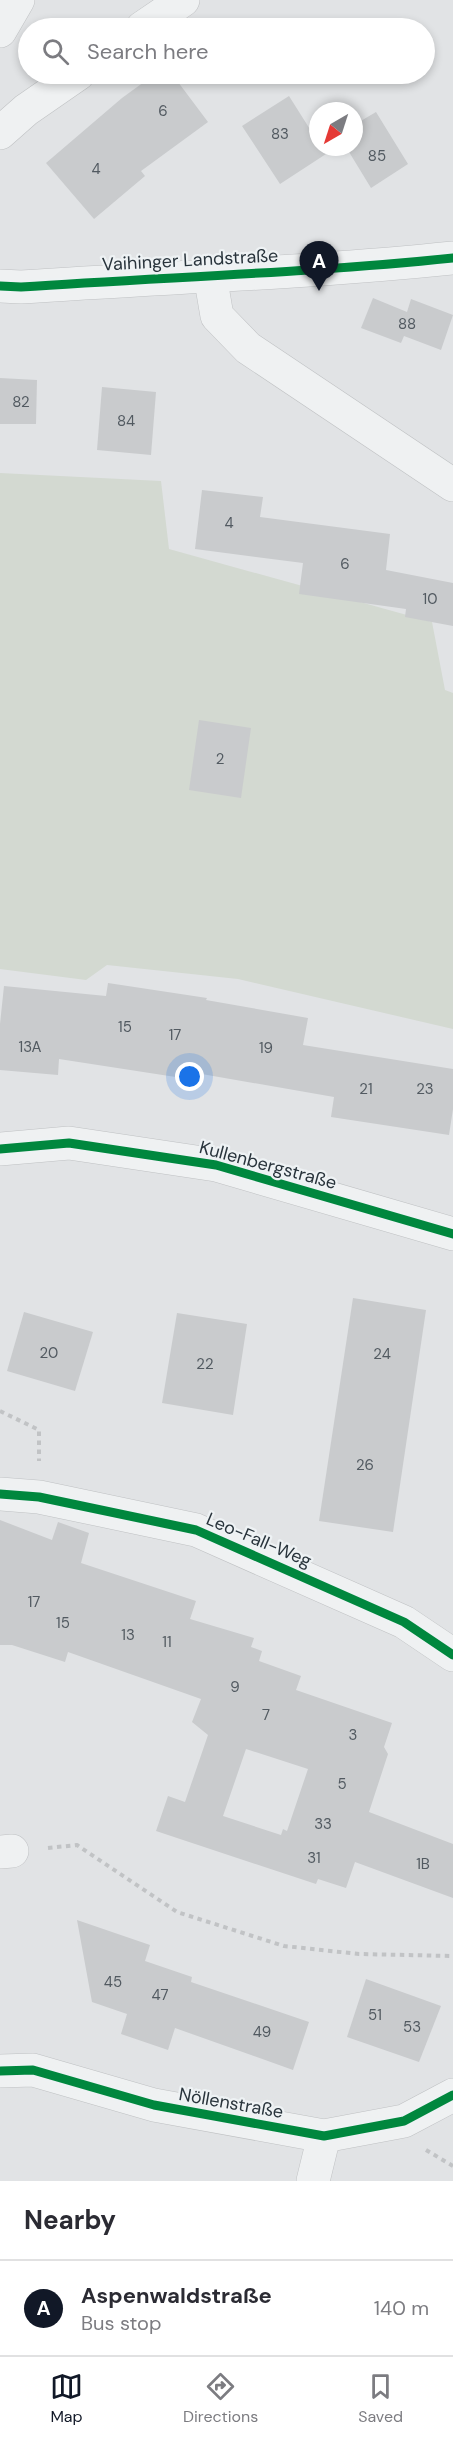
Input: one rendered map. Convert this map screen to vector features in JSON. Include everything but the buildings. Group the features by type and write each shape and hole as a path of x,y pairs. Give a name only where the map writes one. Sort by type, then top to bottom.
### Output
{"street":[{"path":"0,31 18,0"},
{"path":"157,18 183,0"},
{"path":"0,133 26,110 64,84"},
{"name":"Vaihinger Landstraße","path":"0,285 21,287 352,268 453,258"},
{"path":"210,275 217,316 248,348 453,485"},
{"name":"Kullenbergstraße","path":"0,1149 69,1143 216,1165 453,1234"},
{"name":"Leo-Fall-Weg","path":"0,1494 39,1497 196,1530 404,1622 453,1655"},
{"name":"Nöllenstraße","path":"0,2071 33,2070 154,2105 324,2136 404,2121 453,2095"},
{"path":"312,2181 324,2136"}],"path":[{"path":"0,1411 39,1430"},
{"path":"6,1852 77,1845 177,1912 284,1946 359,1954 453,1956"}],"shaded area":[{"path":"0,473 161,481 169,549 432,622 445,690 453,693 453,1029 238,979 107,965 86,980 0,969"}],"cycle path":[{"path":"0,286 21,287 291,271 453,258"},
{"path":"0,1149 69,1143 216,1165 453,1234"},
{"path":"0,1494 39,1497 196,1530 404,1622 453,1655"},
{"path":"0,2071 33,2070 154,2105 324,2136 404,2121 453,2095"}],"place":[{"name":"Aspenwaldstraße","path":"319,291"}]}
